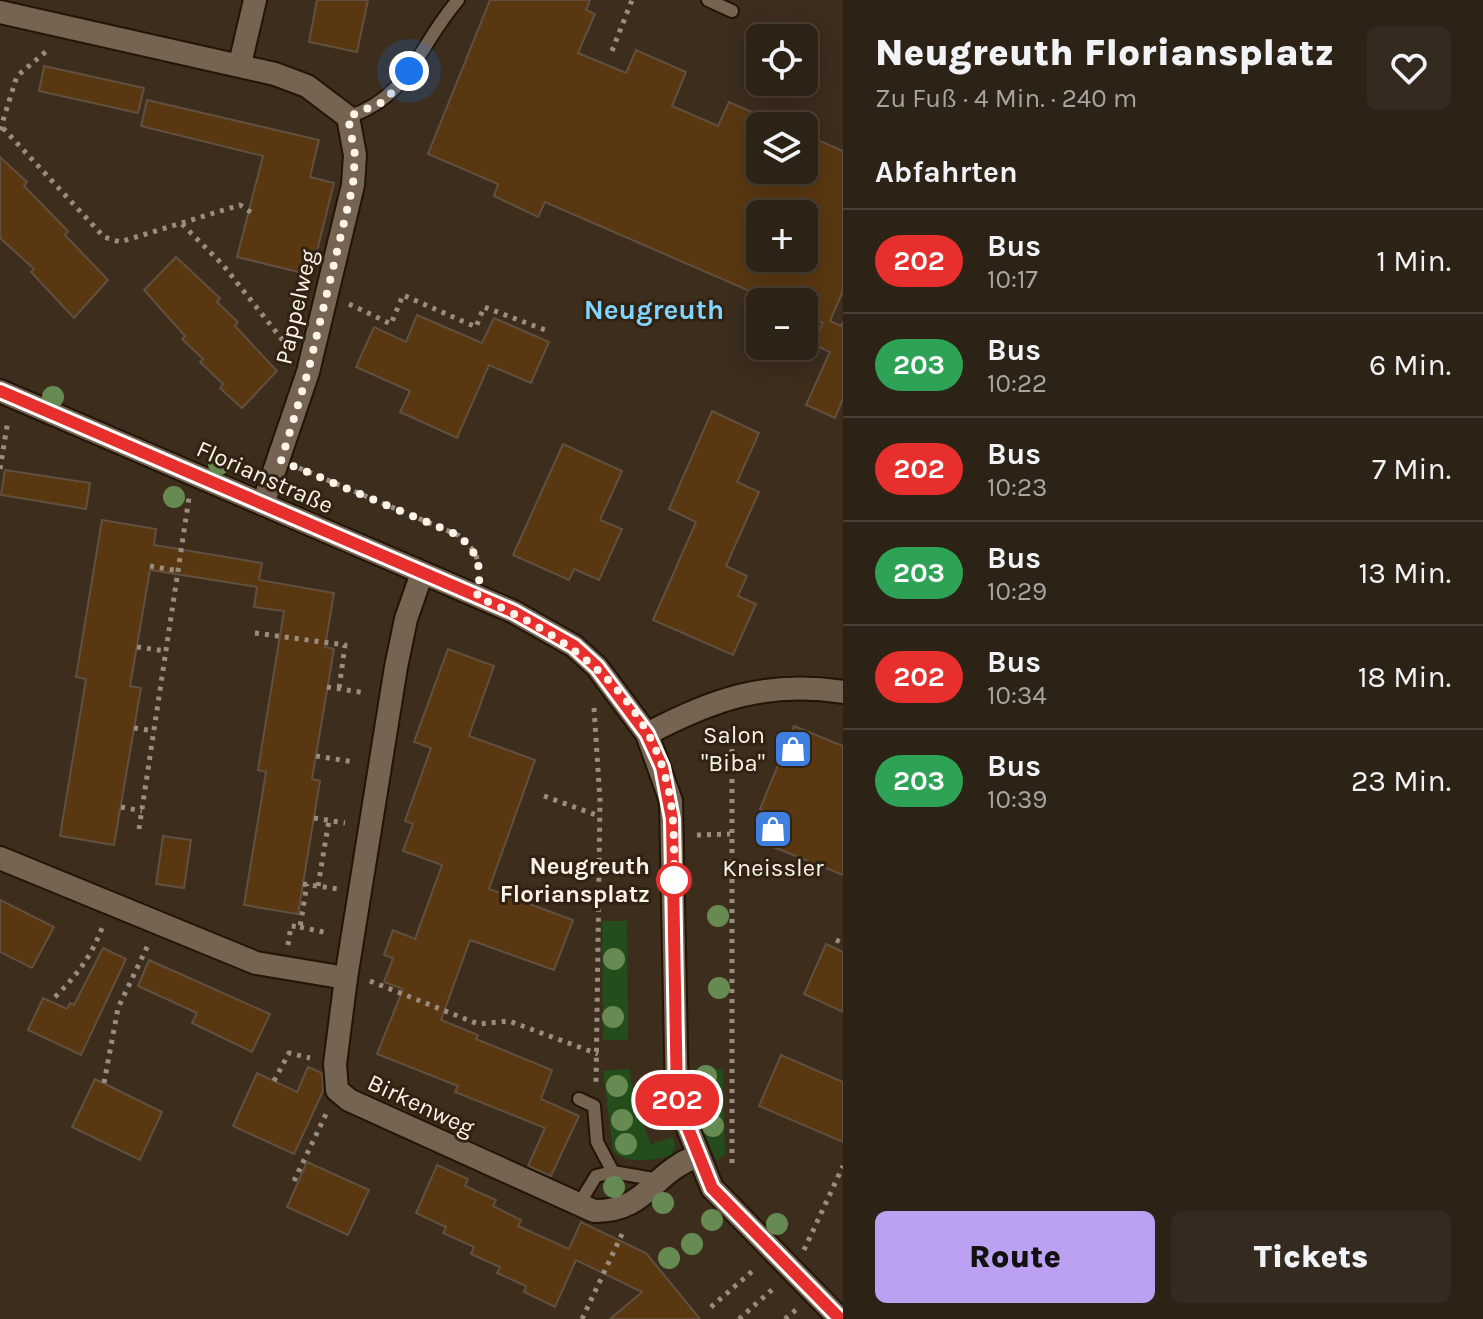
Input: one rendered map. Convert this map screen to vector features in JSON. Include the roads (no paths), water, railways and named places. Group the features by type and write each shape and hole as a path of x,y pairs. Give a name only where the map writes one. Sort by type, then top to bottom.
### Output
{"street":[{"path":"240,64 255,0"},
{"path":"0,12 240,64 307,86 348,117"},
{"name":"Pappelweg","path":"263,504 281,461 308,372 353,185 355,155 348,117"},
{"name":"Florianstraße","path":"6,394 514,612 574,646 614,686 647,734 671,801 677,1101 712,1188 840,1319"},
{"path":"0,858 256,963 285,970 346,975 391,697 406,619 422,573"},
{"path":"647,734 733,696 773,687 843,692"},
{"name":"Birkenweg","path":"346,975 335,1064 337,1090 349,1100 594,1211 629,1208 659,1180"},
{"path":"659,1180 678,1163 698,1156"}],"lane":[{"path":"348,117 371,109 395,91 428,38 458,0"},
{"path":"708,0 732,11"},
{"path":"579,1099 594,1106 597,1142 613,1172"},
{"path":"579,1204 596,1176 613,1172 659,1180"}],"place":[{"name":"Salon \"Biba\"","path":"793,749"},
{"name":"Kneissler","path":"773,829"},
{"name":"Neugreuth Floriansplatz","path":"674,880"}],"district":[{"name":"Neugreuth","path":"654,309"}]}
